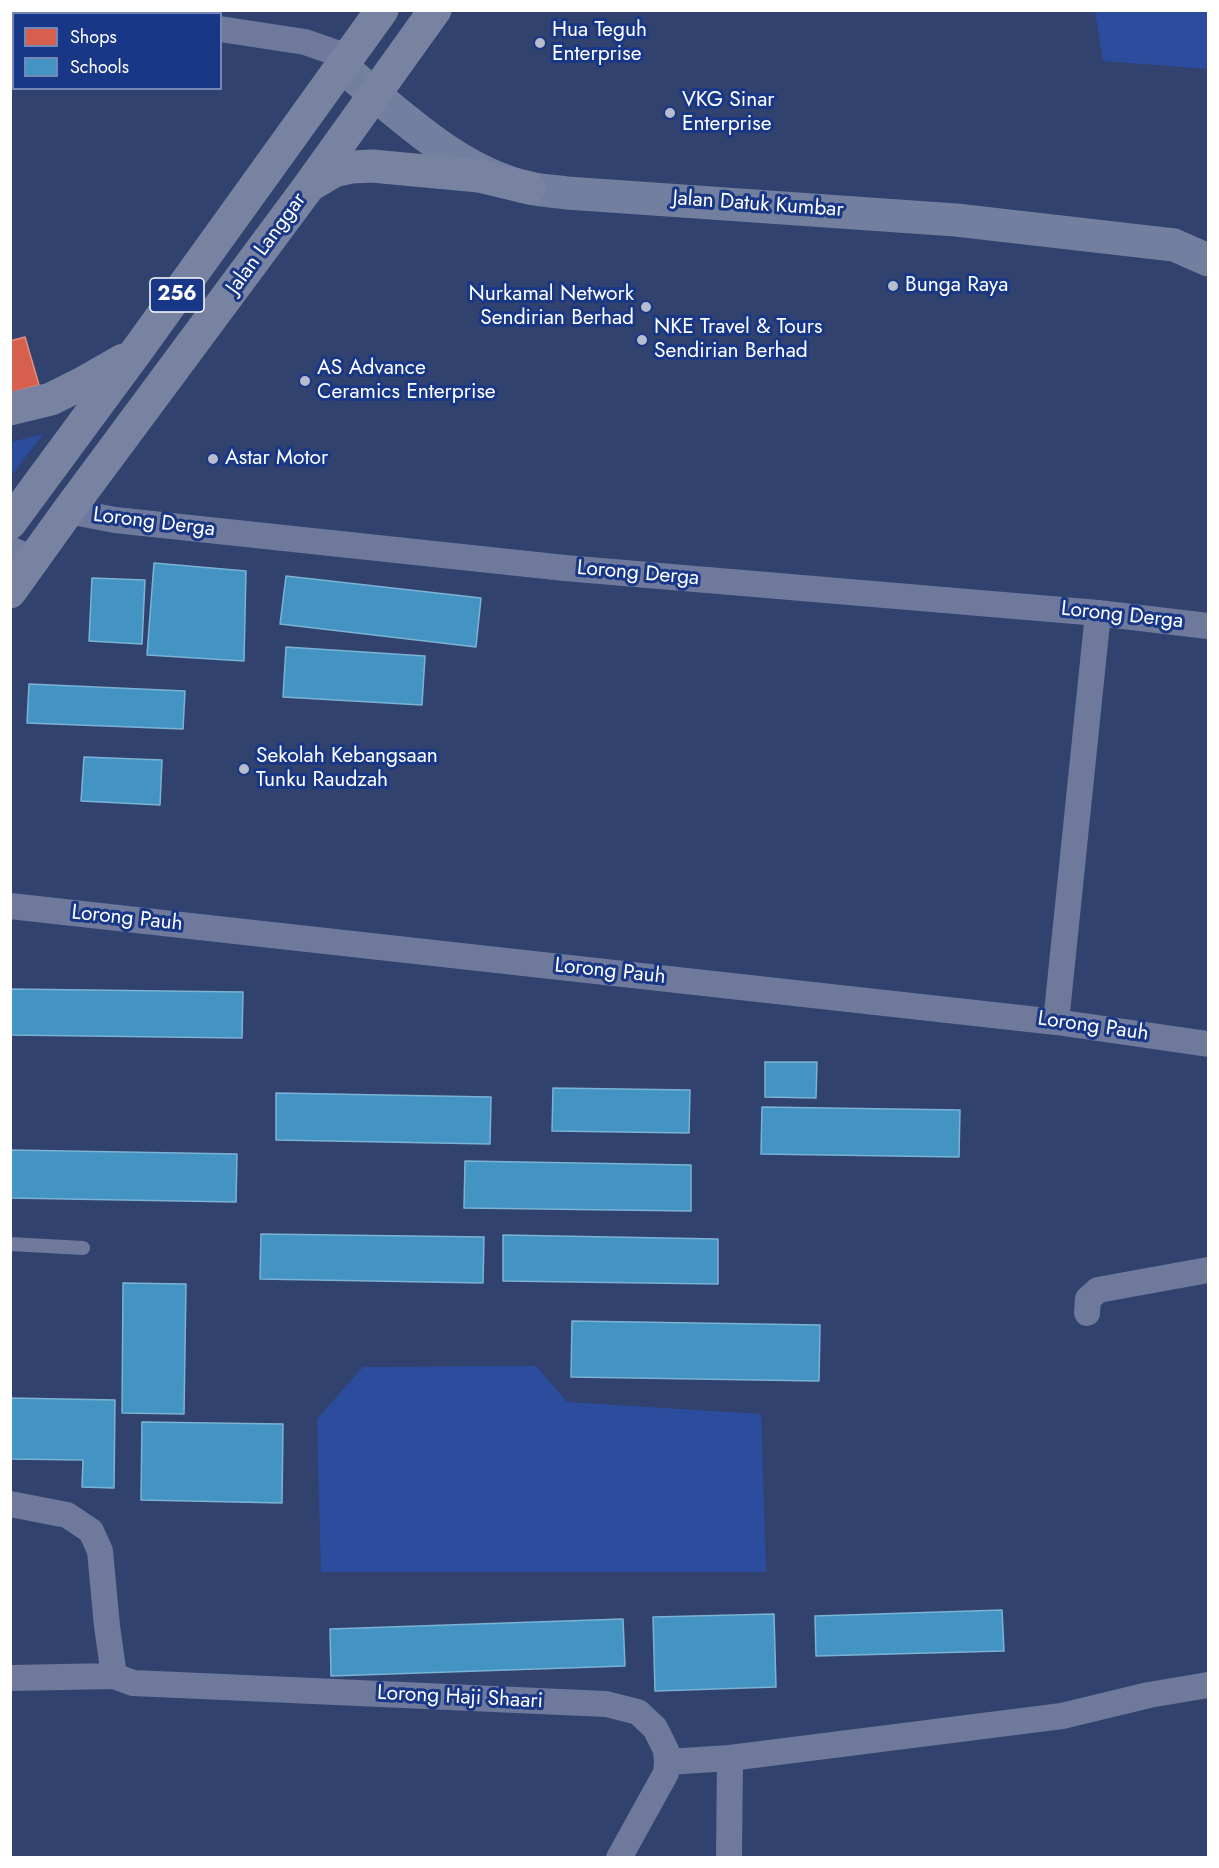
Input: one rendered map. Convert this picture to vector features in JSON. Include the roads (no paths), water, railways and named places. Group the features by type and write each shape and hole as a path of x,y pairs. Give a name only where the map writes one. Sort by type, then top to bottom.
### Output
{"main road":[{"name":"Jalan Langgar","path":"10,523 382,10"},
{"name":"Jalan Langgar","path":"11,590 21,557 68,511 309,186 435,10"},
{"name":"Jalan Datuk Kumbar","path":"345,62 375,94 450,154 490,175 529,188 567,193 979,222 1174,245 1209,260"},
{"path":"309,186 334,171 372,166 479,176 529,188"},
{"path":"10,409 51,399 136,352"}],"street":[{"path":"222,29 305,42 345,62"},
{"name":"Lorong Derga","path":"68,511 127,521 565,568 1098,613 1209,626"},
{"path":"1056,1022 1098,613"},
{"name":"Lorong Pauh","path":"10,906 1056,1022 1209,1044"},
{"path":"1087,1313 1088,1299 1098,1290 1209,1270"},
{"path":"10,1504 67,1515 91,1531 100,1551 114,1676"},
{"name":"Lorong Haji Shaari","path":"10,1678 114,1676 133,1683 606,1704 638,1712 656,1728 662,1738 667,1762"},
{"path":"619,1857 666,1773 667,1762 730,1758 1062,1716 1149,1695 1209,1685"},
{"path":"729,1857 730,1758"}],"lane":[{"path":"10,1244 83,1248"}],"place":[{"name":"Hua Teguh Enterprise","path":"540,43"},
{"name":"VKG Sinar Enterprise","path":"670,113"},
{"name":"Bunga Raya","path":"893,286"},
{"name":"Nurkamal Network Sendirian Berhad","path":"646,307"},
{"name":"NKE Travel & Tours Sendirian Berhad","path":"642,340"},
{"name":"AS Advance Ceramics Enterprise","path":"305,381"},
{"name":"Astar Motor","path":"213,459"},
{"name":"Sekolah Kebangsaan Tunku Raudzah","path":"244,769"}]}
